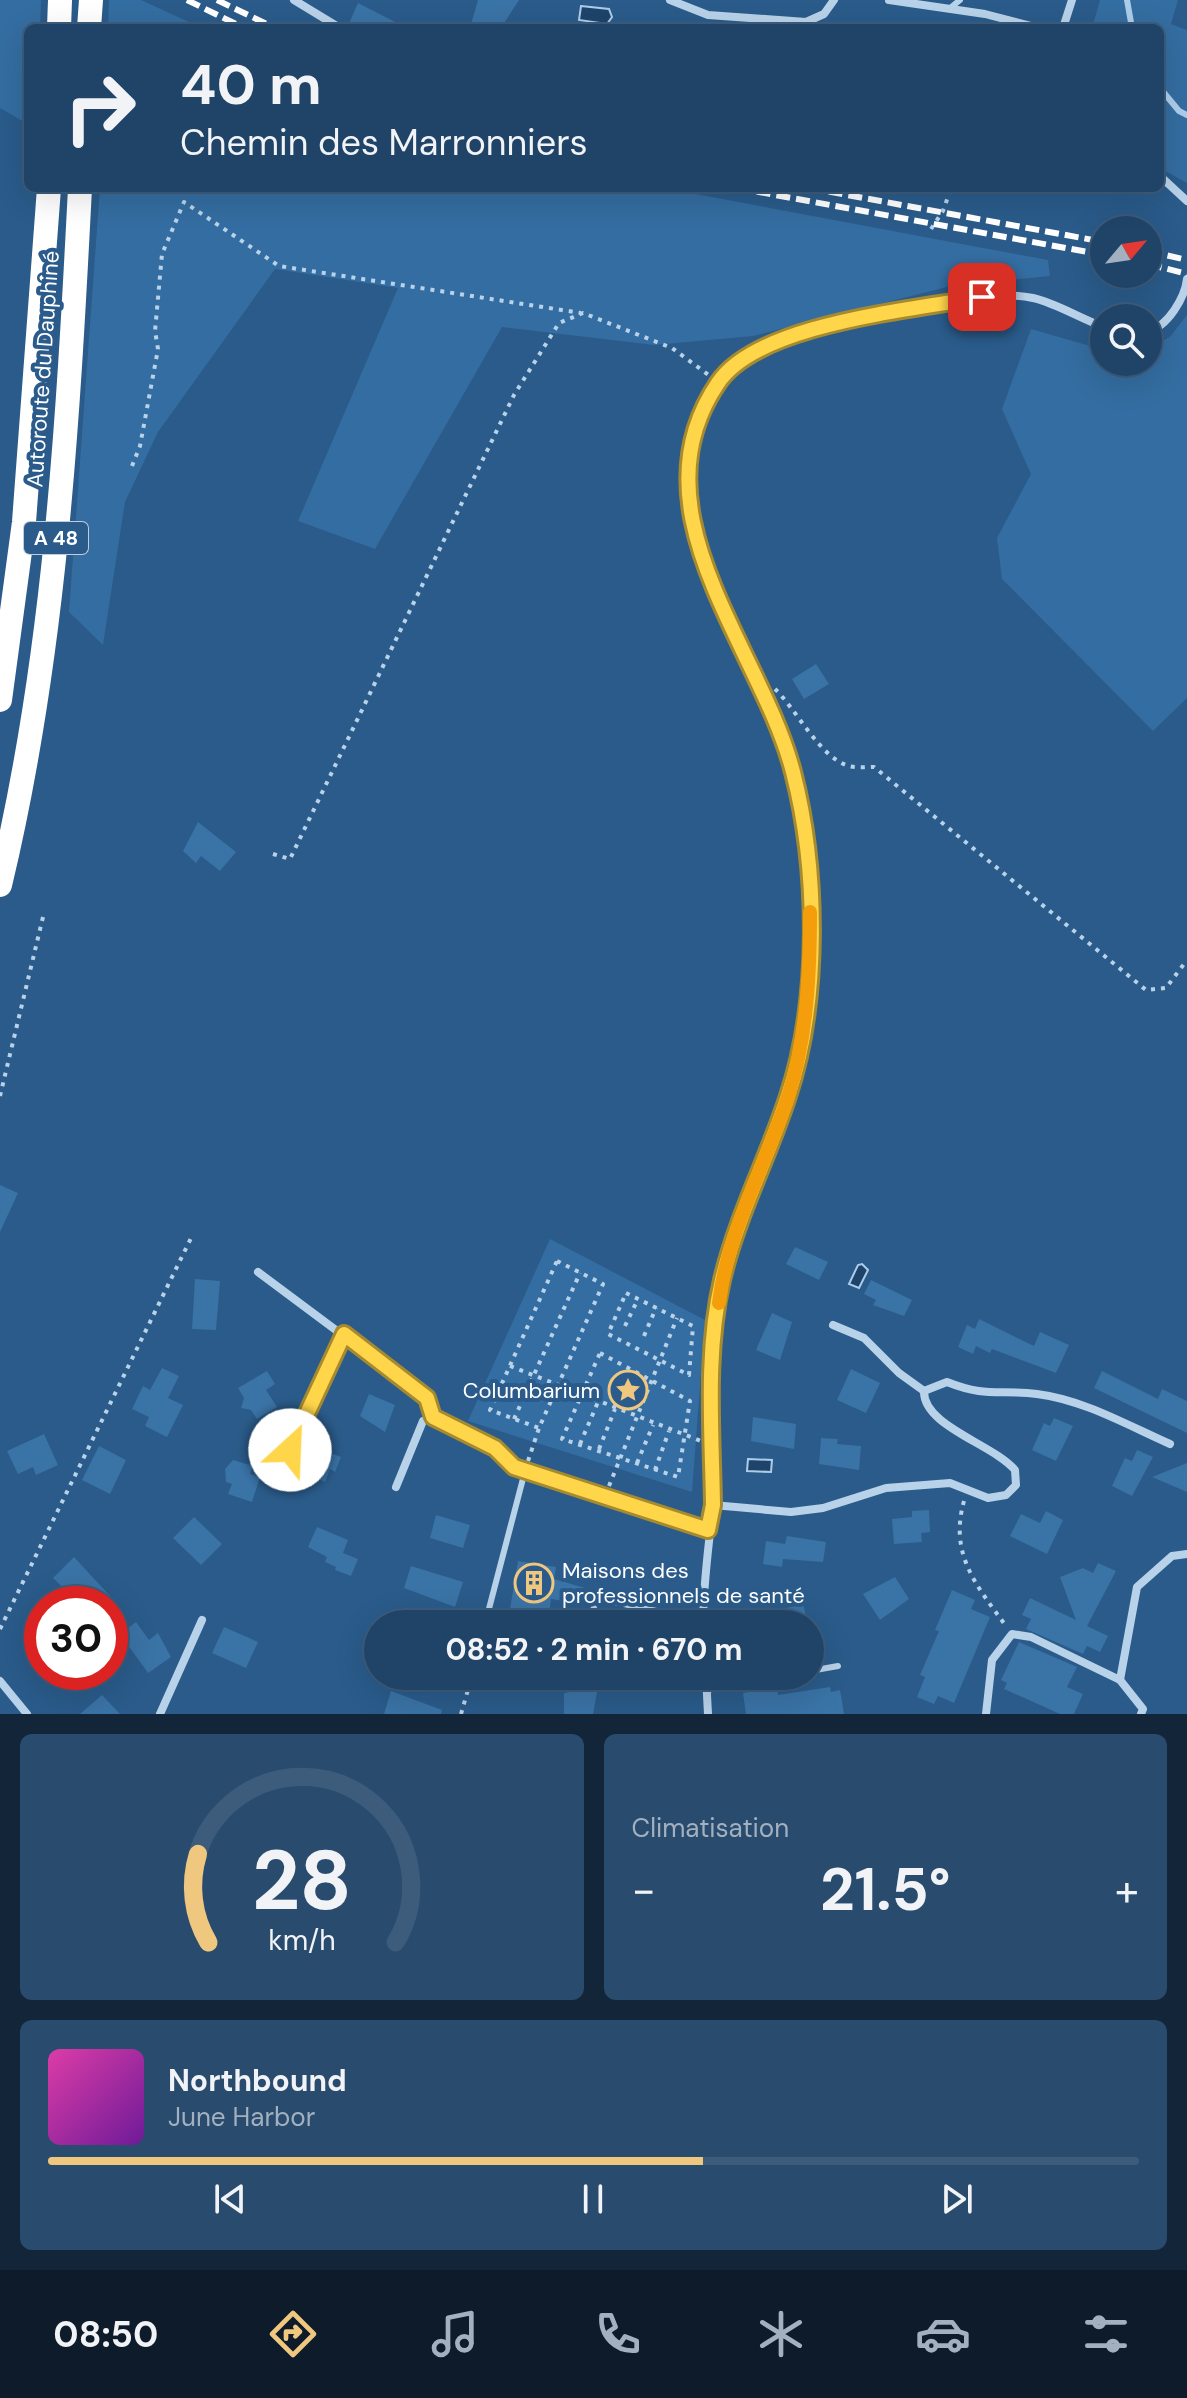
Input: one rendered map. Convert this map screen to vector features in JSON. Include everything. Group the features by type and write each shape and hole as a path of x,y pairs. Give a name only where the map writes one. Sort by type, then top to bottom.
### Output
{"highway":[{"path":"59,24 60,0"},
{"path":"89,24 91,0"},
{"name":"Autoroute du Dauphiné","path":"0,700 24,522 49,192"},
{"name":"Autoroute du Dauphiné","path":"0,885 26,766 57,536 80,192"}],"street":[{"path":"294,0 333,24"},
{"path":"670,0 708,15 806,22 824,14 834,0"},
{"path":"889,0 1020,24"},
{"path":"1064,24 1072,0"},
{"path":"1164,180 1187,201"},
{"path":"1162,322 1185,297 1187,279"},
{"path":"704,1610 708,1530 713,1505 712,1350 721,1283 735,1233 788,1095 802,1040 810,962 810,887 803,822 793,770 751,665 718,600 699,551 691,509 695,437 718,383 751,352 783,338 823,327 982,297 1034,298 1090,321"},
{"path":"258,1272 427,1398 433,1417 495,1448 514,1467 708,1530"},
{"path":"833,1325 864,1338 899,1373 924,1391"},
{"path":"290,1450 344,1334"},
{"path":"924,1391 947,1382 989,1395 1036,1393 1086,1406 1170,1444"},
{"path":"713,1505 791,1512 823,1508 886,1488 950,1483 988,1498 1006,1495 1016,1485 1015,1470 1004,1457 935,1418 924,1402 924,1391"},
{"path":"396,1487 423,1421 433,1417"},
{"path":"1120,1680 1137,1587 1172,1556 1187,1554"},
{"path":"160,1714 202,1620"},
{"path":"986,1714 992,1660 1012,1634 1031,1637 1120,1680 1143,1709 1141,1714"},
{"path":"0,1681 27,1714"},
{"path":"707,1690 708,1714"}],"lane":[{"path":"949,9 960,0"},
{"path":"489,1610 525,1471"},
{"path":"593,1610 596,1598 650,1610"},
{"path":"824,1668 838,1666"}],"path":[{"path":"931,229 943,211 950,192"},
{"path":"132,466 140,446 158,349 155,331 162,254 184,202 279,266 583,313 672,348 718,383"},
{"path":"273,854 290,859 514,395 559,323 583,313"},
{"path":"751,665 795,708 821,748 847,766 874,767 1146,990 1166,988 1187,960"},
{"path":"0,1096 43,917"},
{"path":"0,1629 193,1234"},
{"path":"525,1471 539,1428 603,1284 557,1261 490,1410 539,1428"},
{"path":"514,1419 580,1273"},
{"path":"626,1293 638,1299 693,1326 689,1375 608,1334 626,1293"},
{"path":"625,1326 638,1299"},
{"path":"644,1336 656,1308"},
{"path":"606,1495 642,1396 677,1318"},
{"path":"600,1353 690,1401 678,1477 562,1439 581,1395 600,1353"},
{"path":"510,1366 684,1437 712,1442"},
{"path":"580,1445 598,1402"},
{"path":"599,1449 615,1409"},
{"path":"637,1464 653,1425"},
{"path":"655,1470 669,1431"},
{"path":"966,1491 956,1528 969,1575 1012,1634"},
{"path":"461,1714 468,1690"}],"shaded area":[{"path":"0,0 41,0 40,24 24,24 24,122 0,108"},
{"path":"109,0 141,0 193,24 108,24"},
{"path":"1100,0 1178,0 1171,24 1187,30 1187,183 1164,170 1164,24 1093,24"},
{"path":"581,6 609,9 612,17 607,24 579,20"},
{"path":"100,192 685,192 1048,260 1050,276 951,286 753,336 654,345 502,327 375,549 298,521 398,288 275,269 158,432 125,502 103,645 69,612"},
{"path":"1187,315 1187,698 1153,731 1002,579 997,538 1031,474 1002,409 1031,329 1090,346 1090,376 1162,376 1162,341 1170,337"},
{"path":"550,1239 705,1320 692,1492 468,1421"},
{"path":"862,1264 868,1270 859,1288 849,1284 858,1265"},
{"path":"748,1459 772,1460 771,1472 747,1471"}],"building":[{"path":"478,0 519,0 504,24 471,24"},
{"path":"358,3 399,24 349,24"},
{"path":"816,664 829,684 804,699 792,679"},
{"path":"198,822 236,852 220,871 201,856 196,863 183,851"},
{"path":"0,1185 18,1193 0,1232"},
{"path":"795,1247 828,1262 819,1280 786,1264"},
{"path":"195,1279 220,1281 216,1330 192,1329"},
{"path":"871,1280 912,1300 904,1316 873,1305 876,1300 864,1294"},
{"path":"772,1313 792,1322 780,1360 756,1350"},
{"path":"979,1319 1034,1346 1040,1332 1069,1345 1056,1373 992,1349 990,1353 976,1346 973,1354 958,1347 967,1325 975,1329"},
{"path":"162,1368 179,1376 168,1398 183,1405 167,1437 145,1426 149,1417 132,1409 143,1386 150,1390"},
{"path":"851,1369 880,1383 866,1413 837,1400"},
{"path":"267,1371 275,1384 266,1390 277,1407 257,1419 251,1410 241,1408 244,1398 238,1388"},
{"path":"1102,1371 1158,1399 1162,1389 1187,1401 1187,1433 1094,1388"},
{"path":"369,1394 395,1405 385,1432 360,1416"},
{"path":"753,1417 796,1424 794,1449 751,1441"},
{"path":"1054,1418 1073,1426 1056,1461 1032,1450 1044,1423 1050,1426"},
{"path":"44,1434 58,1465 36,1475 33,1467 18,1474 7,1451"},
{"path":"318,1436 332,1441 328,1452 341,1457 335,1472 330,1469 325,1482 303,1473"},
{"path":"821,1438 838,1439 837,1444 861,1446 859,1470 819,1464"},
{"path":"99,1446 126,1460 110,1494 82,1480"},
{"path":"1137,1450 1153,1457 1132,1496 1112,1486 1125,1458 1132,1461"},
{"path":"233,1460 253,1466 250,1474 260,1477 252,1502 228,1494 232,1484 226,1482 225,1469"},
{"path":"1187,1463 1187,1492 1152,1477"},
{"path":"929,1510 930,1532 921,1533 922,1542 894,1544 892,1519 912,1517 912,1511"},
{"path":"1046,1511 1063,1520 1047,1554 1010,1536 1021,1514 1040,1523"},
{"path":"436,1515 470,1525 463,1548 430,1538"},
{"path":"194,1517 222,1544 201,1565 173,1538"},
{"path":"317,1527 348,1540 343,1553 358,1559 351,1576 335,1570 336,1567 325,1562 327,1557 308,1547"},
{"path":"787,1536 826,1542 823,1562 783,1559 782,1567 763,1564 766,1541 785,1544"},
{"path":"74,1557 101,1586 62,1586 53,1578"},
{"name":"Maisons des professionnels de santé","path":"518,1561 556,1567 554,1579 585,1588 582,1604 551,1599 550,1610 510,1610"},
{"path":"1098,1563 1116,1571 1087,1626 1108,1636 1100,1652 1087,1646 1083,1654 1026,1629 1031,1619 1022,1615 1030,1598 1076,1620 1060,1577 1083,1568 1093,1573"},
{"path":"411,1566 463,1582 455,1607 404,1588"},
{"path":"895,1577 909,1599 880,1620 863,1594"},
{"path":"952,1590 975,1600 971,1609 990,1617 954,1703 938,1696 934,1704 917,1697 925,1677 920,1675"},
{"path":"803,1604 804,1610 779,1610"},
{"path":"136,1622 149,1640 158,1633 171,1657 148,1673 128,1645 128,1628"},
{"path":"224,1627 258,1642 246,1668 212,1653"},
{"path":"1019,1642 1077,1667 1067,1687 1083,1694 1074,1714 1060,1714 1004,1689 1007,1683 1001,1680"},
{"path":"830,1687 831,1692 840,1690 844,1714 746,1714 743,1693 777,1690 778,1695"},
{"path":"597,1690 593,1714 564,1714 564,1693"},
{"path":"391,1691 442,1710 441,1714 384,1714"},
{"path":"102,1695 120,1714 80,1714"}],"waterway":[{"path":"1127,0 1131,24"},
{"path":"1164,93 1179,111 1187,115"}],"railway":[{"path":"187,0 236,24"},
{"path":"217,0 267,24"},
{"path":"759,192 1090,252"},
{"path":"831,192 1090,239"},
{"path":"1162,254 1187,260"},
{"path":"1162,268 1187,274"}],"slow traffic":[{"path":"719,1303 721,1283 735,1233 788,1095 802,1040 810,962 810,912"}],"place":[{"name":"Columbarium","path":"628,1390"},
{"name":"Maisons des professionnels de santé","path":"534,1583"}],"route":[{"path":"290,1450 344,1334 427,1398 433,1417 495,1448 514,1467 708,1530 713,1505 712,1350 721,1283 735,1233 788,1095 802,1040 810,962 810,887 803,822 793,770 775,718 718,600 699,551 691,509 690,474 695,437 718,383 751,352 783,338 823,327 982,297"}]}
